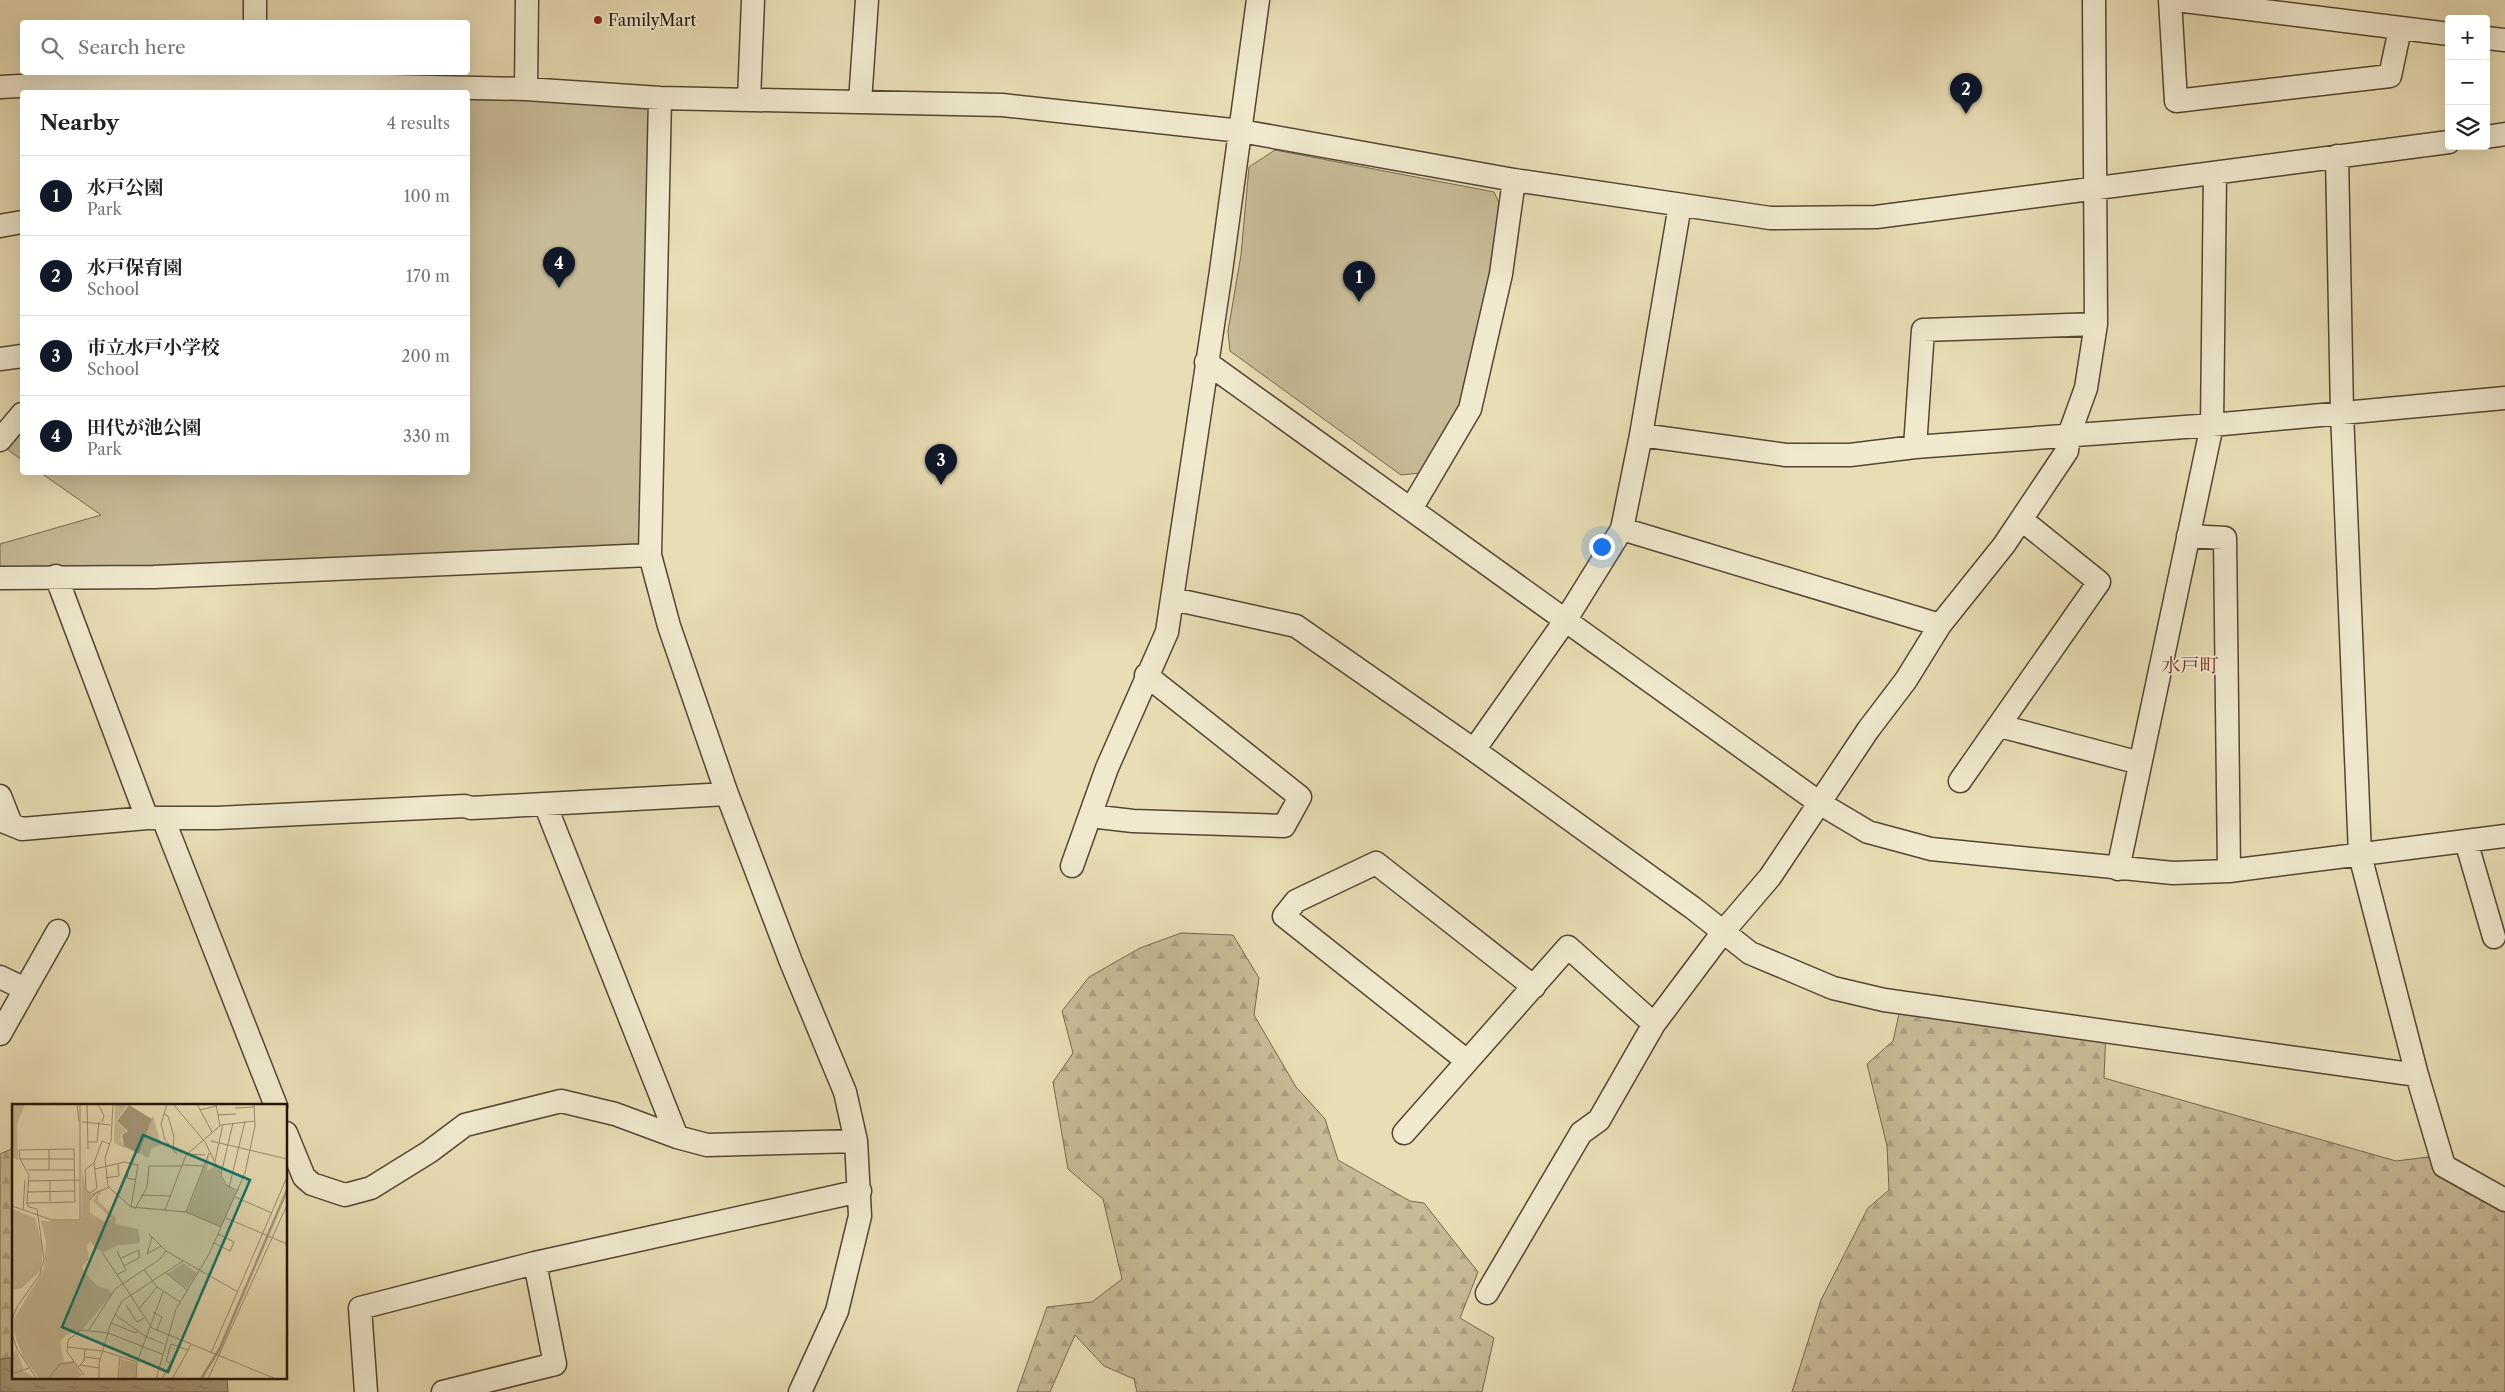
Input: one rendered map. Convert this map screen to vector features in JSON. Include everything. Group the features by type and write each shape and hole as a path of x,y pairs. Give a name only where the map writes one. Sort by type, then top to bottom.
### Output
{"street":[{"path":"255,0 255,20"},
{"path":"526,89 527,0"},
{"path":"749,100 753,0"},
{"path":"860,102 867,0"},
{"path":"1072,866 1107,768 1146,675 1167,632 1174,599 1258,0"},
{"path":"1487,1293 1581,1133 1599,1120 1654,1024 1724,932 1770,877 1821,804 1868,730 1906,680 1940,625 2022,520 2066,450 2069,435 2086,388 2096,324 2094,0"},
{"path":"2170,0 2176,101 2390,76 2400,29"},
{"path":"2176,0 2445,34"},
{"path":"2490,38 2505,40"},
{"path":"0,87 120,81 180,89 254,78 526,89 660,98 1002,105 1241,131 1514,180 1770,218 1876,217 2445,143"},
{"path":"660,98 650,555 669,626 727,794 791,962 845,1092 856,1142 860,1216 837,1311 800,1392"},
{"path":"2490,136 2505,134"},
{"path":"2338,156 2342,412 2360,854 2417,1075 2444,1166 2505,1200"},
{"path":"2118,869 2212,425 2214,174"},
{"path":"1411,509 1470,409 1501,274 1514,180"},
{"path":"1474,750 1565,621 1622,529 1641,435 1680,205"},
{"path":"0,226 20,222"},
{"path":"1915,447 1923,330 2096,324"},
{"path":"0,359 20,356"},
{"path":"1206,362 1821,804 1868,832 1931,849 2173,873 2229,871 2505,836"},
{"path":"1641,435 1786,455 1850,455 1915,447 2212,425 2505,398"},
{"path":"0,440 20,416"},
{"path":"1960,781 2099,582 2022,520"},
{"path":"1622,529 1940,625"},
{"path":"2188,536 2225,538 2229,871"},
{"path":"0,578 56,576 154,577 650,555"},
{"path":"56,576 275,1104"},
{"path":"1174,599 1296,626 1474,750 1724,932 1750,953 1833,988 1884,1000 2417,1075"},
{"path":"1090,816 1133,821 1284,826 1300,797 1146,675"},
{"path":"2000,726 2140,763"},
{"path":"0,796 5,822 22,829 155,818 465,806 471,808 727,794"},
{"path":"545,804 677,1137"},
{"path":"2466,840 2494,937"},
{"path":"1467,1060 1284,916 1296,901 1376,863 1534,987"},
{"path":"0,1034 58,931"},
{"path":"1404,1133 1568,947 1654,1024"},
{"path":"0,977 25,989"},
{"path":"288,1138 304,1177 312,1184 345,1195 371,1188 429,1152 465,1125 561,1101 615,1114 677,1137 707,1145 856,1142"},
{"path":"366,1392 360,1308 535,1263 860,1191"},
{"path":"443,1392 556,1364 535,1263"}],"green space":[{"path":"470,99 653,104 645,550 0,571 0,544 101,515 44,475 470,475"},
{"path":"1275,150 1494,192 1501,207 1492,273 1462,405 1421,473 1401,475 1230,351 1228,331 1241,255 1249,167"},
{"path":"20,434 20,459 7,449"},
{"path":"1181,933 1233,935 1259,978 1254,1015 1296,1087 1325,1119 1338,1160 1410,1201 1424,1203 1478,1272 1460,1318 1494,1338 1482,1392 1137,1392 1134,1379 1104,1366 1075,1335 1050,1392 1017,1392 1047,1307 1092,1302 1122,1279 1103,1199 1068,1169 1053,1082 1073,1053 1062,1011 1089,977 1140,948"},
{"path":"1903,996 2106,1031 2104,1078 2396,1161 2444,1155 2505,1195 2505,1392 1792,1392 1821,1300 1868,1208 1889,1190 1887,1146 1867,1064 1893,1041"},
{"path":"12,1149 12,1378 0,1381 0,1154"}],"water":[{"path":"12,1358 12,1380 227,1380 228,1392 0,1392 0,1359"}],"place":[{"name":"FamilyMart","path":"598,20"},
{"name":"水戸保育園","path":"1966,114"},
{"name":"田代が池公園","path":"559,288"},
{"name":"水戸公園","path":"1359,302"},
{"name":"市立水戸小学校","path":"941,485"}],"district":[{"name":"水戸町","path":"2190,665"}]}
